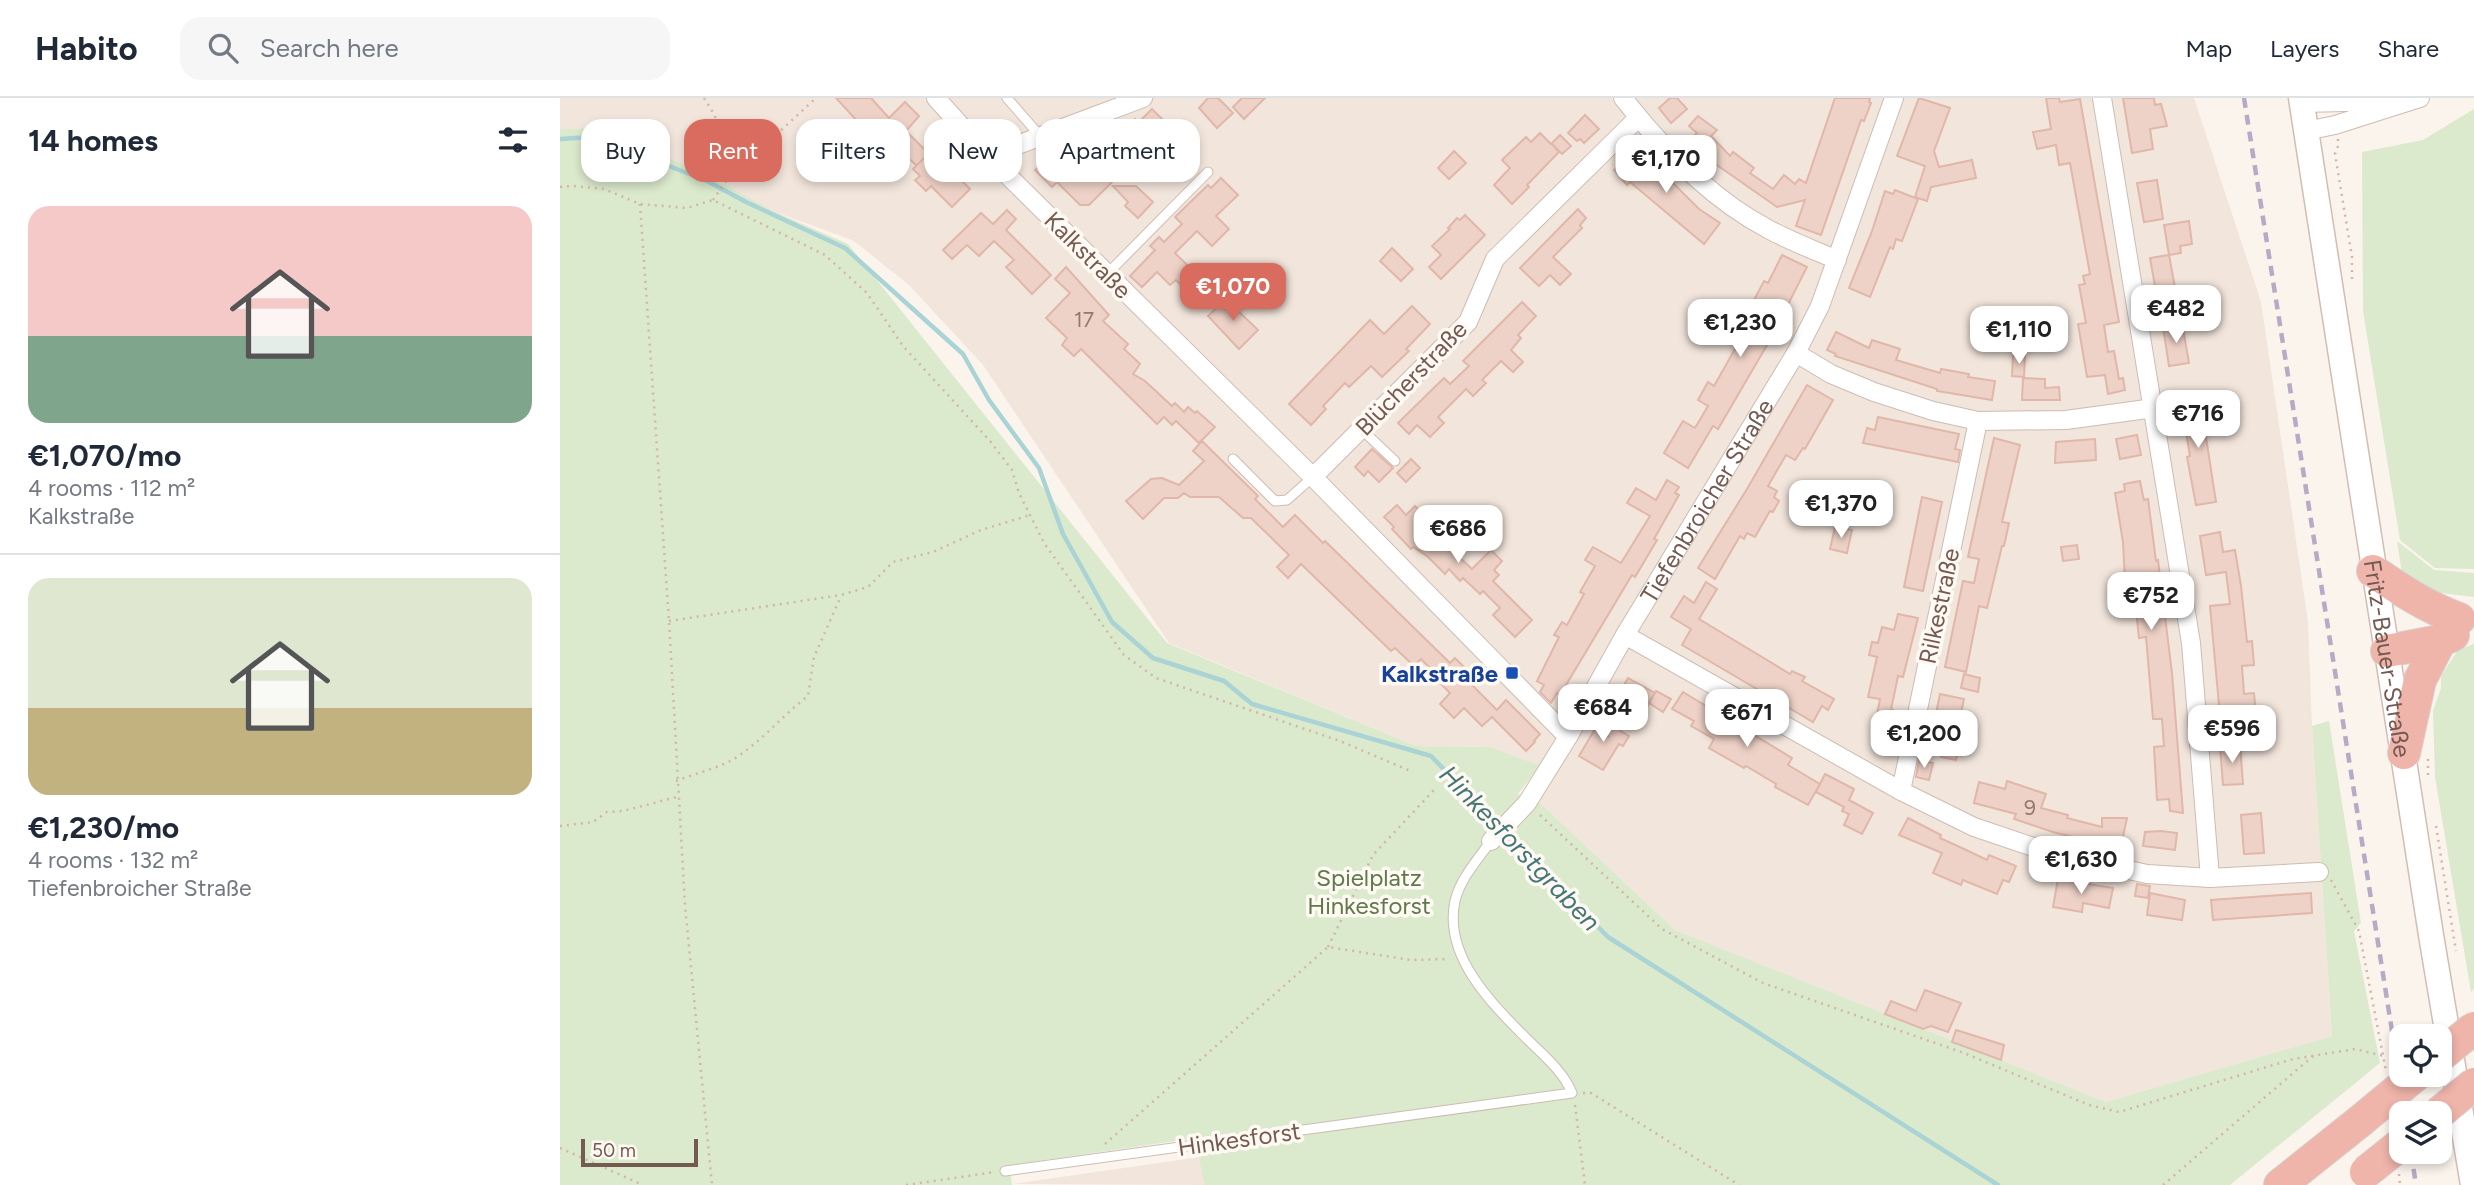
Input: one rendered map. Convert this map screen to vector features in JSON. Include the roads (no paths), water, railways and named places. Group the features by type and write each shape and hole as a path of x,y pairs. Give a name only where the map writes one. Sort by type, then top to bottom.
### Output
{"highway":[{"path":"2373,570 2412,599 2462,626"},
{"path":"2385,641 2462,626"},
{"path":"2404,753 2420,680 2462,626"},
{"path":"2452,1046 2474,1028"},
{"path":"2452,1102 2474,1084"},
{"path":"2280,1185 2359,1122 2393,1087"},
{"path":"2359,1179 2389,1164"}],"main road":[{"path":"2301,100 2306,131"},
{"name":"Fritz-Bauer-Straße","path":"2306,131 2373,570 2473,1185"}],"street":[{"name":"Kalkstraße","path":"936,98 955,119"},
{"path":"1088,119 1143,98"},
{"path":"1623,98 1638,118 1699,180 1732,206 1768,229 1837,260"},
{"name":"Tiefenbroicher Straße","path":"1491,841 1527,803 1796,353 1820,306 1894,98"},
{"path":"2102,98 2191,643 2210,878"},
{"path":"2301,100 2414,100"},
{"path":"2306,131 2335,125 2414,100"},
{"name":"Blücherstraße","path":"1313,477 1468,322 1495,259 1638,118"},
{"name":"Kalkstraße","path":"1014,182 1313,477 1568,737"},
{"path":"1796,353 1831,374 1874,392 1933,411 1978,421 2066,420 2154,408"},
{"name":"Rilkestraße","path":"1900,791 1978,421"},
{"path":"1625,635 1900,791 1974,827 2052,853 2147,874 2210,878 2319,872"}],"lane":[{"path":"1007,98 1036,131"},
{"path":"1107,274 1209,172"},
{"path":"1361,429 1395,461"},
{"path":"1233,459 1275,501 1287,500 1313,477"},
{"name":"Hinkesforst","path":"1005,1171 1572,1093 1565,1077 1497,1009 1462,959 1454,930 1455,900 1467,874 1491,841"}],"waterway":[{"name":"Hinkesforstgraben","path":"560,139 629,137 664,164 707,181 845,248 963,354 989,400 1039,468 1063,534 1112,622 1153,658 1224,681 1252,704 1431,756 1499,826"},
{"name":"Hinkesforstgraben","path":"1506,833 1608,937 1998,1185"}],"railway":[{"path":"2244,98 2403,1101"},
{"path":"2413,1164 2416,1185"}],"place":[{"name":"Kalkstraße","path":"1512,673"}],"park label":[{"name":"Spielplatz Hinkesforst","path":"1369,891"}]}
